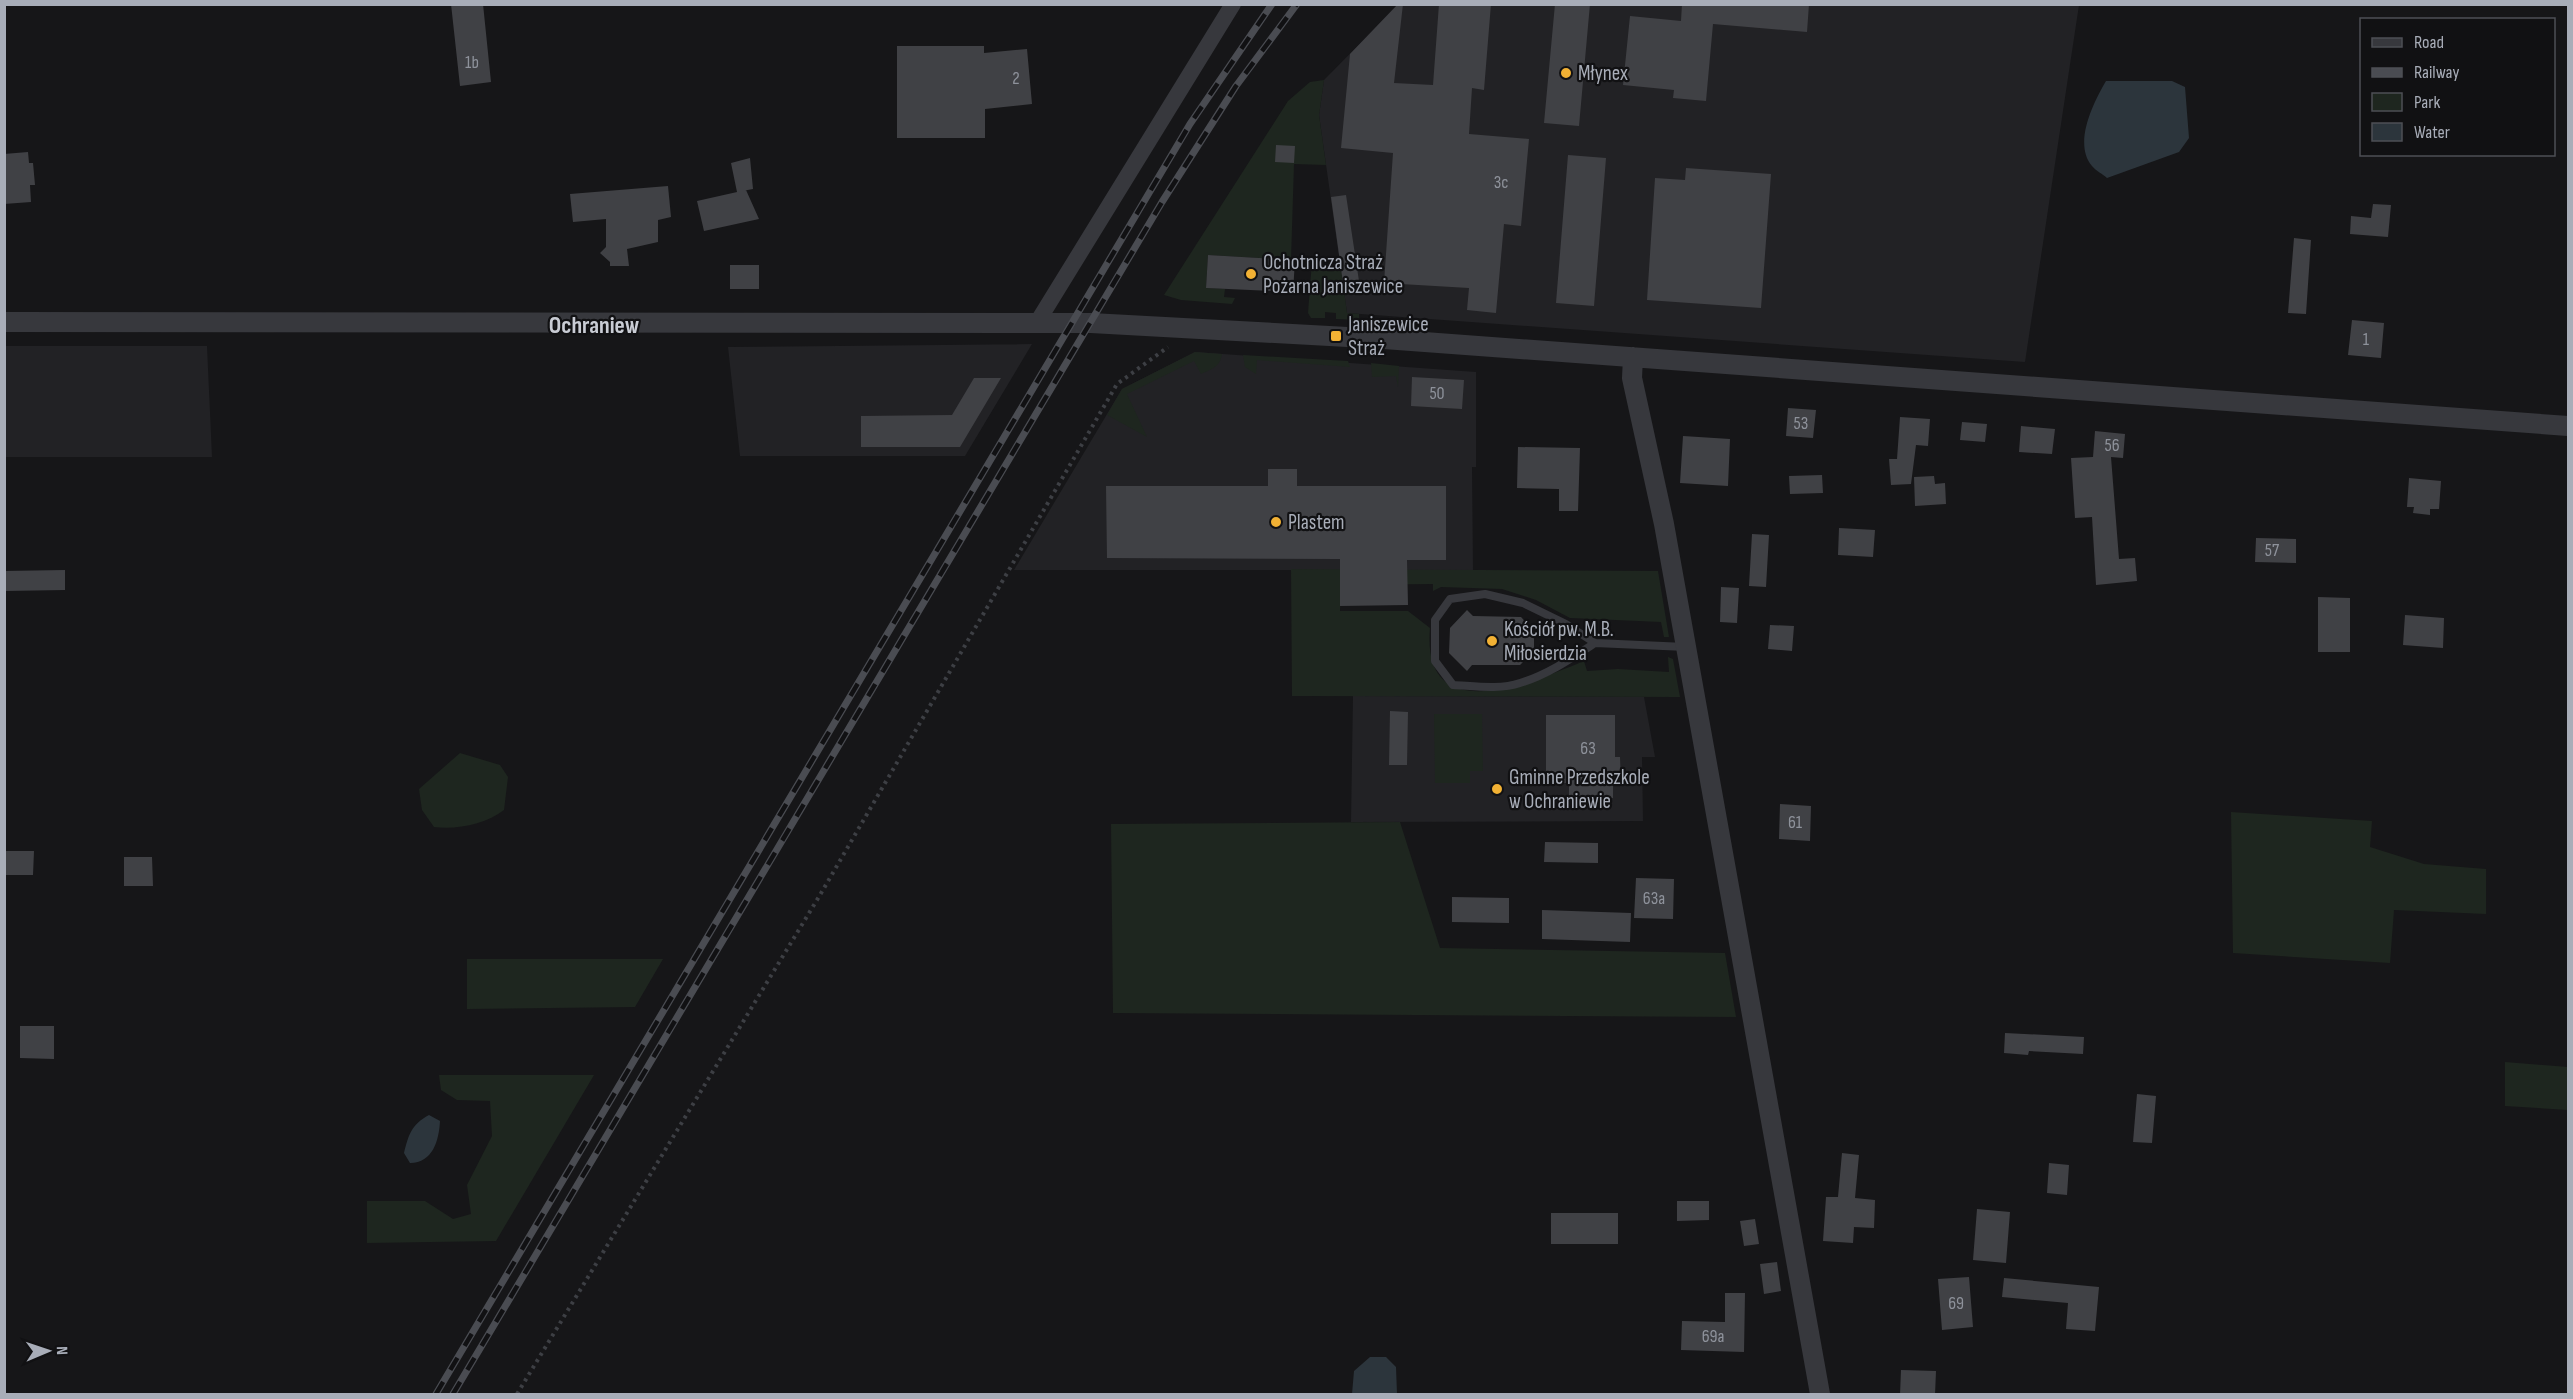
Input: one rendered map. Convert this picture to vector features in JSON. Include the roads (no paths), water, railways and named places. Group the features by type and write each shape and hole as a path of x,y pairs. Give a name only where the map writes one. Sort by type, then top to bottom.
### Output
{"street":[{"path":"1038,321 1233,4"},
{"path":"4,322 1038,321 1175,327 1633,357 2568,426"},
{"path":"1633,357 1632,378 1664,524 1820,1395"}],"lane":[{"path":"1595,643 1561,664 1519,684 1488,686 1454,684 1435,661 1435,620 1450,599 1485,594 1523,603 1566,624 1595,643 1686,647"}],"water":[{"path":"2106,81 2172,81 2185,87 2189,138 2179,152 2107,178 2094,168 2084,147 2085,135 2091,112"},
{"path":"429,1115 440,1121 436,1143 424,1159 410,1163 404,1153 409,1135 418,1122"},
{"path":"1370,1357 1386,1357 1396,1367 1397,1394 1352,1394 1354,1371"}],"railway":[{"path":"436,1394 1190,124 1272,4"},
{"path":"453,1394 1162,202 1236,86 1297,4"}],"place":[{"name":"Młynex","path":"1566,73"},
{"name":"Ochotnicza Straż Pożarna Janiszewice","path":"1251,274"},
{"name":"Janiszewice Straż","path":"1336,336"},
{"name":"Plastem","path":"1276,522"},
{"name":"Kościół pw. M.B. Miłosierdzia","path":"1492,641"},
{"name":"Gminne Przedszkole w Ochraniewie","path":"1497,789"}],"district":[{"name":"Ochraniew","path":"594,325"}]}
